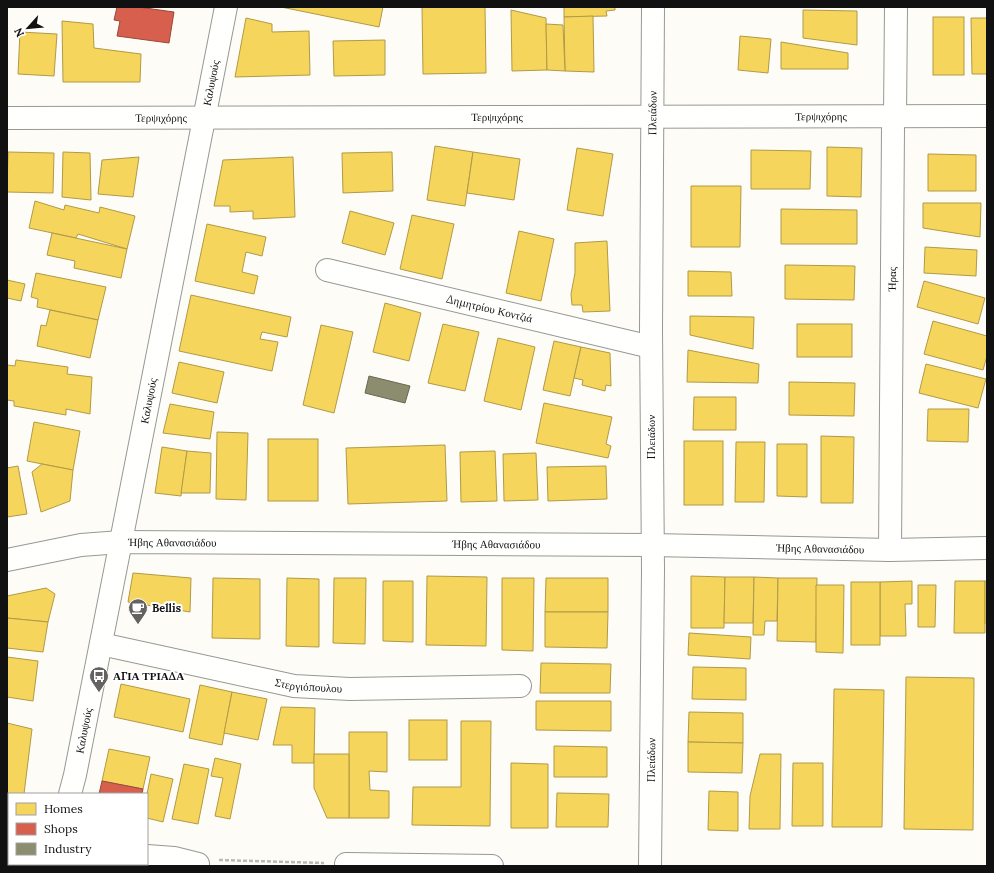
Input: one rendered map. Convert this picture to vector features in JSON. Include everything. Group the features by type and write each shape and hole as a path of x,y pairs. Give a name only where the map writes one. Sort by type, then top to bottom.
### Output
{"street":[{"name":"Καλυψούς","path":"70,793 226,7"},
{"name":"Πλειάδων","path":"650,866 653,570 651,545 651,347 653,7"},
{"name":"Ήρας","path":"890,550 893,127 895,116 896,7"},
{"name":"Τερψιχόρης","path":"7,118 987,116"},
{"name":"Δημητρίου Κοντζιά","path":"327,270 651,347"},
{"name":"Ήβης Αθανασιάδου","path":"7,560 81,546 121,542 651,545 890,550 987,548"},
{"name":"Στεργιόπουλου","path":"101,644 294,686 350,689 520,686"},
{"path":"148,856 174,858 198,865"},
{"path":"346,864 492,866"}],"path":[{"path":"198,865 210,860 346,864"}],"building: Homes":[{"path":"281,7 383,7 379,27"},
{"path":"422,7 485,7 486,73 423,74"},
{"path":"564,7 615,7 615,10 606,11 607,16 564,17"},
{"path":"511,10 546,18 547,70 512,71"},
{"path":"803,10 857,11 857,45 803,38"},
{"path":"593,16 594,72 565,71 564,17"},
{"path":"933,17 964,17 964,75 933,75"},
{"path":"246,18 272,24 272,32 309,31 310,75 235,77"},
{"path":"971,18 987,18 987,74 972,74"},
{"path":"62,21 93,24 94,48 141,54 140,82 63,82"},
{"path":"546,24 563,25 565,71 547,70"},
{"path":"20,32 57,34 54,76 18,74"},
{"path":"740,36 771,39 768,73 738,70"},
{"path":"385,40 385,75 334,76 333,41"},
{"path":"781,42 848,53 848,69 781,69"},
{"path":"435,146 473,152 465,206 427,200"},
{"path":"827,147 862,148 861,197 827,196"},
{"path":"577,148 613,154 603,216 567,210"},
{"path":"751,150 811,151 810,189 751,189"},
{"path":"8,152 54,153 53,193 7,192"},
{"path":"63,152 90,153 91,200 62,197"},
{"path":"392,152 393,191 343,193 342,153"},
{"path":"473,152 520,159 514,200 467,193"},
{"path":"928,154 976,155 976,191 928,191"},
{"path":"139,157 133,197 98,194 102,160"},
{"path":"293,157 295,217 253,219 253,211 230,212 230,206 214,206 223,160"},
{"path":"691,186 741,186 740,247 691,247"},
{"path":"35,201 64,210 65,205 99,213 100,207 135,216 127,249 78,234 76,238 29,228"},
{"path":"923,203 981,203 980,237 923,228"},
{"path":"781,209 857,210 857,244 781,244"},
{"path":"350,211 394,223 385,255 342,243"},
{"path":"412,215 454,224 442,279 400,269"},
{"path":"207,224 266,237 262,256 246,252 242,272 258,276 254,294 195,281"},
{"path":"519,231 554,239 541,301 506,293"},
{"path":"52,233 127,249 121,278 74,268 75,261 47,255"},
{"path":"607,241 610,311 583,312 582,305 572,305 571,294 575,273 575,243"},
{"path":"925,247 977,250 976,276 924,273"},
{"path":"785,265 855,266 854,300 785,299"},
{"path":"688,271 731,272 732,296 688,296"},
{"path":"36,273 106,287 98,320 37,307 38,299 31,297"},
{"path":"7,280 25,284 21,301 7,298"},
{"path":"924,281 985,298 978,324 917,307"},
{"path":"191,295 291,317 287,337 262,332 260,339 278,342 272,371 179,351"},
{"path":"385,303 421,313 409,361 373,352"},
{"path":"50,310 98,320 90,358 37,346 41,325 46,326"},
{"path":"690,316 754,317 753,349 690,335"},
{"path":"933,321 987,336 987,356 983,370 924,354"},
{"path":"443,324 479,332 465,391 428,383"},
{"path":"797,324 852,324 852,357 797,357"},
{"path":"321,325 353,332 334,413 303,405"},
{"path":"498,338 535,347 521,410 484,401"},
{"path":"554,341 581,347 570,396 543,390"},
{"path":"581,347 610,353 611,386 606,385 605,391 582,385 583,380 574,378"},
{"path":"688,350 759,364 758,383 687,382"},
{"path":"16,360 68,367 67,374 92,377 90,414 66,409 66,415 14,406 14,401 7,400 7,365 15,366"},
{"path":"179,362 224,372 217,403 172,393"},
{"path":"926,364 986,379 978,408 919,393"},
{"path":"789,382 855,383 854,416 789,415"},
{"path":"694,397 736,397 736,430 693,430"},
{"path":"544,403 612,417 606,444 611,446 608,458 536,443"},
{"path":"170,404 214,412 210,439 163,433"},
{"path":"928,409 969,409 968,442 927,441"},
{"path":"34,422 80,431 73,470 27,461"},
{"path":"217,432 248,433 246,500 216,499"},
{"path":"821,436 854,437 853,503 821,503"},
{"path":"268,439 318,439 318,501 268,501"},
{"path":"684,441 723,441 723,505 684,505"},
{"path":"736,442 765,442 764,502 735,502"},
{"path":"777,444 807,444 807,497 777,496"},
{"path":"445,445 447,501 348,504 346,448"},
{"path":"162,447 187,451 181,496 155,493"},
{"path":"187,451 211,453 210,493 181,493"},
{"path":"495,451 497,501 461,502 460,452"},
{"path":"536,453 538,500 504,501 503,454"},
{"path":"42,464 73,470 70,501 41,512 32,472"},
{"path":"18,466 27,514 7,517 7,468"},
{"path":"606,466 607,499 548,501 547,467"},
{"path":"133,573 191,578 190,612 128,602"},
{"path":"427,576 487,577 486,646 426,645"},
{"path":"691,576 725,577 724,628 691,628"},
{"path":"725,577 754,577 753,623 724,623"},
{"path":"754,577 778,578 777,621 765,621 764,635 753,635"},
{"path":"213,578 260,579 260,639 212,638"},
{"path":"287,578 319,579 319,647 286,646"},
{"path":"334,578 366,578 365,644 333,643"},
{"path":"502,578 534,578 533,651 502,650"},
{"path":"546,578 608,578 608,612 545,612"},
{"path":"778,578 817,578 816,642 777,641"},
{"path":"383,581 413,581 413,642 383,641"},
{"path":"912,581 912,604 905,604 906,636 880,636 880,582"},
{"path":"955,581 985,581 985,633 954,633"},
{"path":"985,581 987,581 987,623 985,623"},
{"path":"851,582 880,582 880,645 851,645"},
{"path":"816,585 844,585 843,653 816,652"},
{"path":"918,585 936,585 935,627 918,627"},
{"path":"46,588 55,594 48,622 7,618 7,596"},
{"path":"545,612 608,612 607,648 545,647"},
{"path":"7,618 48,622 43,652 7,648"},
{"path":"689,633 751,637 750,659 688,655"},
{"path":"7,657 38,661 33,701 7,697"},
{"path":"541,663 611,664 610,693 540,693"},
{"path":"693,667 746,668 746,700 692,699"},
{"path":"906,677 974,678 973,830 904,829"},
{"path":"121,684 190,699 183,732 114,717"},
{"path":"200,685 232,692 222,745 189,738"},
{"path":"834,689 884,690 882,827 832,827"},
{"path":"232,692 267,699 258,740 224,733"},
{"path":"536,701 611,701 611,731 536,730"},
{"path":"281,707 315,708 314,763 292,763 292,745 273,745"},
{"path":"689,712 743,713 743,743 688,742"},
{"path":"409,720 447,720 447,760 409,760"},
{"path":"461,721 491,721 490,826 412,825 413,787 461,787"},
{"path":"7,723 32,729 24,793 8,793 8,806"},
{"path":"349,732 387,732 387,772 369,771 370,790 389,791 389,818 349,818"},
{"path":"688,742 743,743 742,773 688,772"},
{"path":"554,746 607,747 607,777 554,777"},
{"path":"109,749 150,757 143,789 102,781"},
{"path":"314,754 349,754 349,818 327,818 314,788"},
{"path":"760,754 781,754 780,829 749,829 750,796"},
{"path":"215,758 241,764 230,819 215,816 223,778 211,776"},
{"path":"511,763 548,764 548,828 511,828"},
{"path":"793,763 823,763 823,826 792,826"},
{"path":"184,764 209,769 198,824 172,819"},
{"path":"151,774 173,779 163,822 148,818 147,793"},
{"path":"709,791 738,792 738,831 708,830"},
{"path":"557,793 609,794 608,827 556,827"}],"building: Shops":[{"path":"117,7 138,7 174,12 169,43 117,36 120,21 114,20"},
{"path":"102,781 143,789 142,793 99,793"}],"building: Industry":[{"path":"369,376 410,386 405,403 365,393"}],"place":[{"name":"Bellis","path":"138,625"},
{"name":"ΑΓΙΑ ΤΡΙΑΔΑ","path":"99,693"}]}
